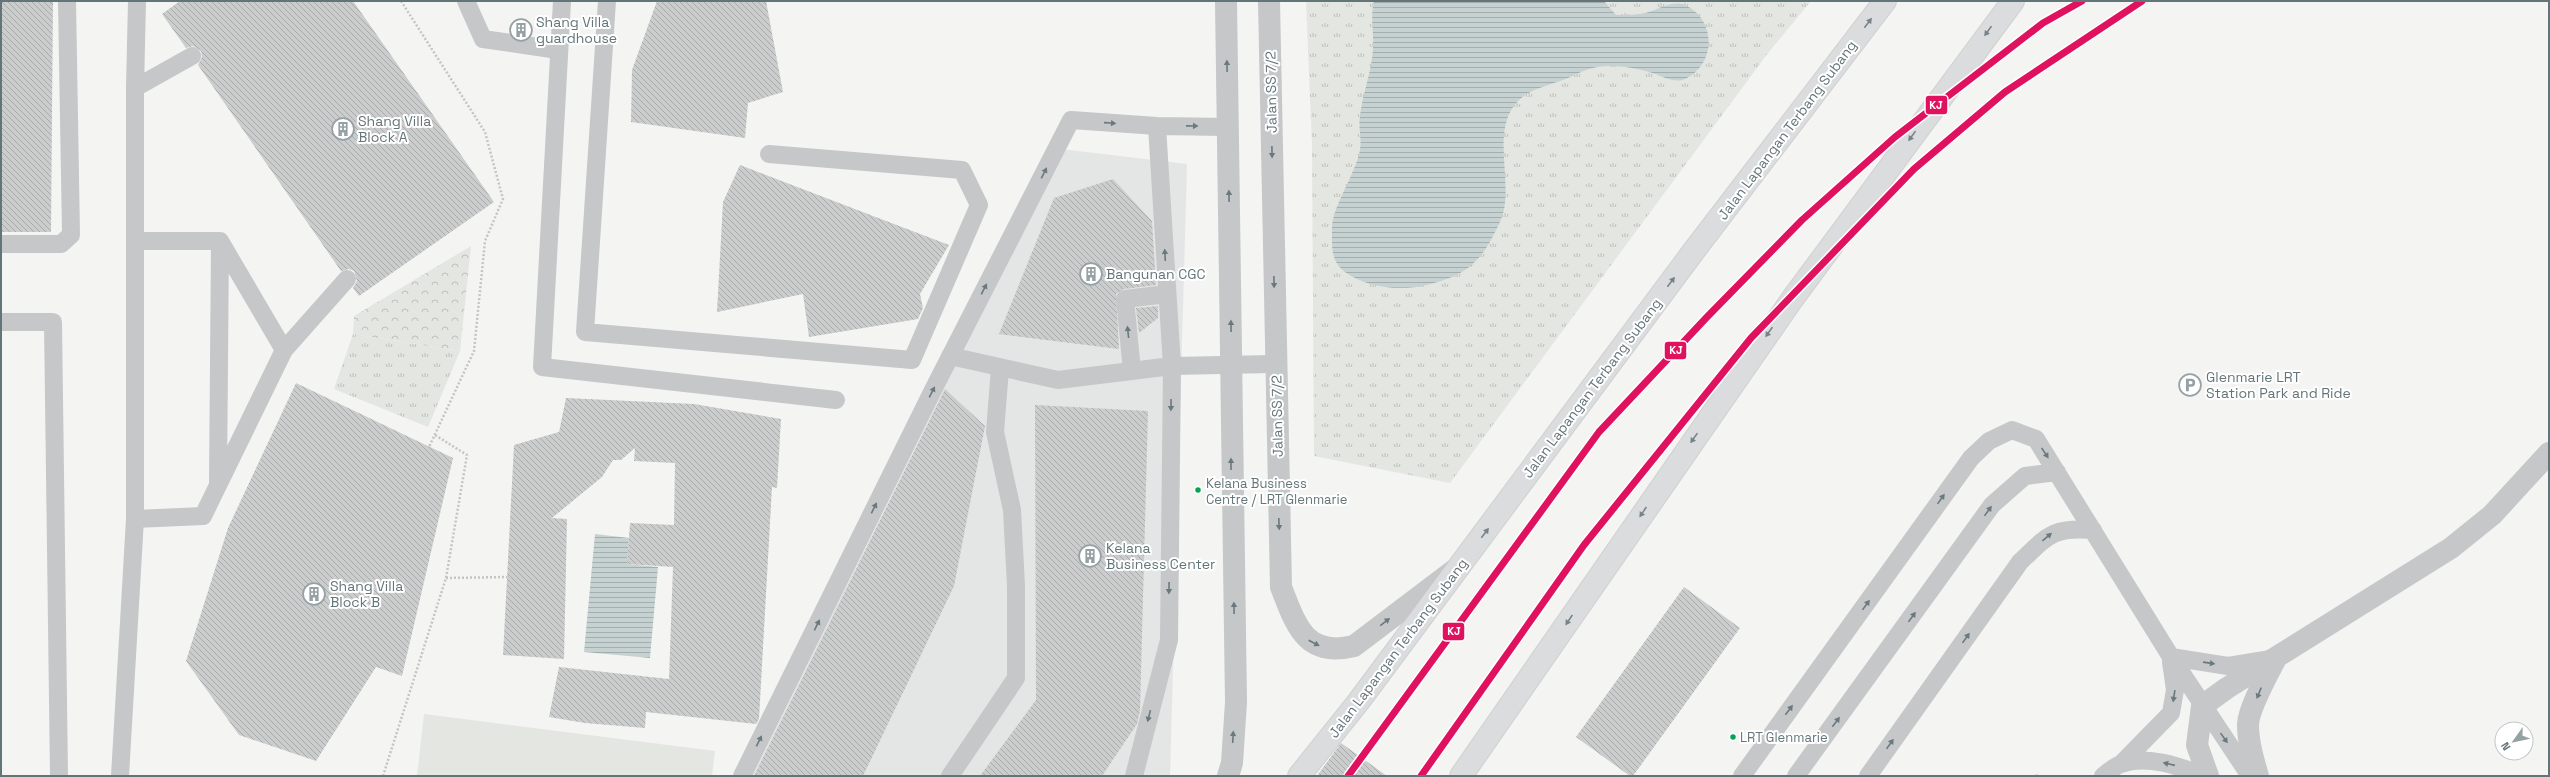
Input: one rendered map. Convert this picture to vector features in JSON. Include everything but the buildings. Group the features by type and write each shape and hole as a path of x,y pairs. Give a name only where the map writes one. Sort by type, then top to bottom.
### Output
{"main road":[{"name":"Jalan Lapangan Terbang Subang","path":"1299,776 1359,701 1693,252 1885,1"},
{"path":"1461,776 1793,298 2013,1"},
{"path":"1479,776 1509,707"}],"street":[{"path":"1226,1 1236,702 1232,763 1228,776"},
{"name":"Jalan SS 7/2","path":"1269,1 1281,587 1296,625 1307,639 1324,648 1338,650 1354,646 1462,564"},
{"path":"2207,776 2197,745 2202,706 2451,548 2492,516 2549,453"},
{"path":"2258,776 2251,752 2248,723 2260,691 2276,658"}],"lane":[{"path":"1,244 61,244 71,235 67,1"},
{"path":"120,776 135,519 135,88 137,1"},
{"path":"466,1 483,39 558,50"},
{"path":"562,1 558,50 542,367 836,400"},
{"path":"606,1 585,332 912,360 979,205 962,170 768,154"},
{"path":"135,88 192,56"},
{"path":"742,776 950,356 1071,120 1157,126 1228,126"},
{"path":"1134,776 1169,640 1172,366 1157,126"},
{"path":"136,241 220,241"},
{"path":"220,241 284,350"},
{"path":"218,486 220,241"},
{"path":"135,519 203,516 284,350 347,279"},
{"path":"1132,371 1125,298 1167,294"},
{"path":"1,322 53,322 59,776"},
{"path":"950,356 1058,380 1172,366 1276,364"},
{"path":"950,776 1016,678 1016,586 1012,510 996,432 1000,368"},
{"path":"1742,776 1970,458 1989,440 2012,430 2036,439 2202,706 2250,776"},
{"path":"1796,776 1992,505 2025,476 2057,472"},
{"path":"1868,776 2020,562 2053,532 2068,528 2093,530"},
{"path":"2171,657 2228,666 2276,658"},
{"path":"2103,776 2121,764 2171,713 2175,690 2171,657"},
{"path":"2121,764 2155,761 2181,766 2207,776"}],"path":[{"path":"401,1 485,132 503,199 485,241 474,351 429,447"},
{"path":"383,776 446,578 467,455 435,435"},
{"path":"446,578 507,577"}],"shaded area":[{"path":"1374,1 1604,1 1616,15 1641,14 1676,3 1685,5 1703,20 1709,42 1703,63 1695,72 1685,79 1672,80 1654,73 1635,69 1619,66 1603,66 1586,70 1537,89 1524,96 1514,106 1508,118 1505,131 1504,145 1506,189 1502,216 1492,238 1480,257 1465,270 1448,279 1416,287 1384,287 1363,282 1340,268 1334,258 1332,241 1335,211 1354,169 1360,150 1361,108 1372,57 1372,13"},
{"path":"1053,148 1187,164 1170,776 742,776"},
{"path":"595,534 629,538 627,564 658,567 650,658 584,652"}],"green space":[{"path":"1306,1 1811,1 1768,53 1450,483 1314,456 1312,144"},
{"path":"471,246 460,351 353,334 354,316"},
{"path":"353,334 460,351 428,427 334,389"},
{"path":"424,714 715,751 712,776 417,776"}],"transit line":[{"name":"KJ","path":"1348,776 1599,432 1707,317 1802,220 1895,137 2043,23 2082,1"},
{"name":"KJ","path":"1421,776 1584,545 1751,338 1914,169 2005,92 2142,1"}],"place":[{"name":"Shang Villa guardhouse","path":"521,30"},
{"name":"Shang Villa Block A","path":"343,129"},
{"name":"Bangunan CGC","path":"1091,274"},
{"name":"Glenmarie LRT Station Park and Ride","path":"2190,385"},
{"name":"Kelana Business Centre / LRT Glenmarie","path":"1198,490"},
{"name":"Kelana Business Center","path":"1090,556"},
{"name":"Shang Villa Block B","path":"314,594"},
{"name":"LRT Glenmarie","path":"1733,737"}]}
